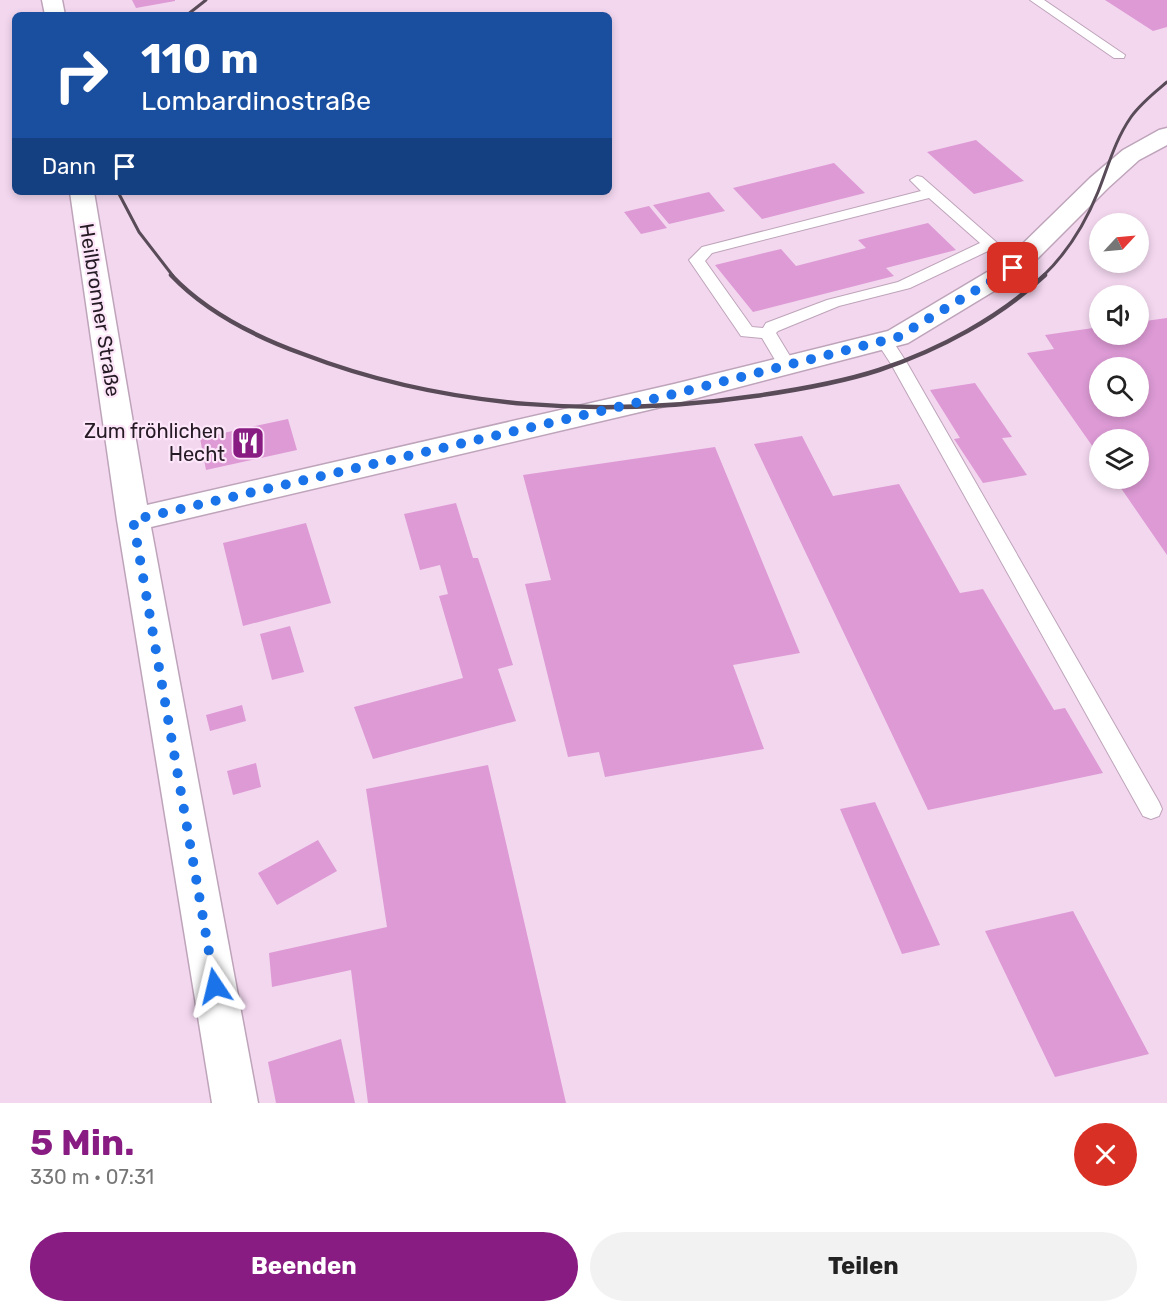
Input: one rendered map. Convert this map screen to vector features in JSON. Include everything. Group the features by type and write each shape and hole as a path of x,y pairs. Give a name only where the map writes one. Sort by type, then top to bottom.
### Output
{"street":[{"path":"133,520 674,394 898,337 1013,268 1099,183 1131,155 1167,135"},
{"name":"Heilbronner Straße","path":"82,195 133,520 235,1103"}],"lane":[{"path":"1036,0 1119,55"},
{"path":"917,180 990,244 1013,268"},
{"path":"767,333 747,332 696,260 707,250 932,193"},
{"path":"767,333 771,327 780,322 833,303 904,285 990,244"},
{"path":"767,333 786,366"},
{"path":"884,341 899,363 1151,809"}],"building":[{"path":"132,0 175,0 175,1 136,8"},
{"path":"1105,0 1167,0 1167,27 1153,31"},
{"path":"976,140 1024,181 974,194 927,152"},
{"path":"834,163 865,193 762,219 733,188"},
{"path":"709,192 725,211 669,224 653,205"},
{"path":"649,206 667,228 641,234 624,212"},
{"path":"928,223 956,250 886,268 894,276 753,312 715,265 781,249 796,266 866,248 858,240"},
{"path":"1167,318 1167,555 1122,489 1149,489 1149,429 1089,429 1089,441 1027,353 1054,349 1045,335 1089,329 1089,345 1149,345 1149,320"},
{"path":"975,383 1012,437 1002,438 1027,475 983,483 954,439 960,438 930,390"},
{"path":"288,419 297,450 206,470 200,438"},
{"path":"802,436 833,496 899,484 960,593 983,589 1054,710 1065,708 1103,773 928,810 754,444"},
{"path":"715,447 800,653 733,665 764,749 605,777 599,752 568,757 525,584 551,580 523,475"},
{"path":"456,503 473,558 478,558 513,665 498,669 516,721 373,759 354,707 463,678 439,596 448,594 440,565 420,570 404,514"},
{"path":"306,523 331,603 243,626 223,543"},
{"path":"290,626 304,672 272,680 260,634"},
{"path":"242,705 246,721 210,731 206,715"},
{"path":"256,763 261,787 233,795 227,771"},
{"path":"488,765 566,1103 368,1103 351,970 272,987 269,953 387,927 366,789"},
{"path":"875,802 940,945 902,954 840,809"},
{"path":"318,840 337,871 277,905 258,873"},
{"path":"1073,911 1149,1054 1055,1077 985,931"},
{"path":"341,1039 355,1103 276,1103 268,1062"}],"railway":[{"path":"191,12 206,0"},
{"path":"1043,276 1068,247 1081,226 1098,192 1125,126 1143,103 1167,82"},
{"path":"120,195 139,232 173,276"},
{"path":"171,275 200,301 232,322 285,347 357,372 413,387 469,397 526,404 583,407 698,403 786,391 864,375 924,353 967,331 1008,305 1045,275"}],"place":[{"name":"Zum fröhlichen Hecht","path":"248,443"}],"route":[{"path":"215,986 133,520 674,394 898,337 1013,268"}]}
